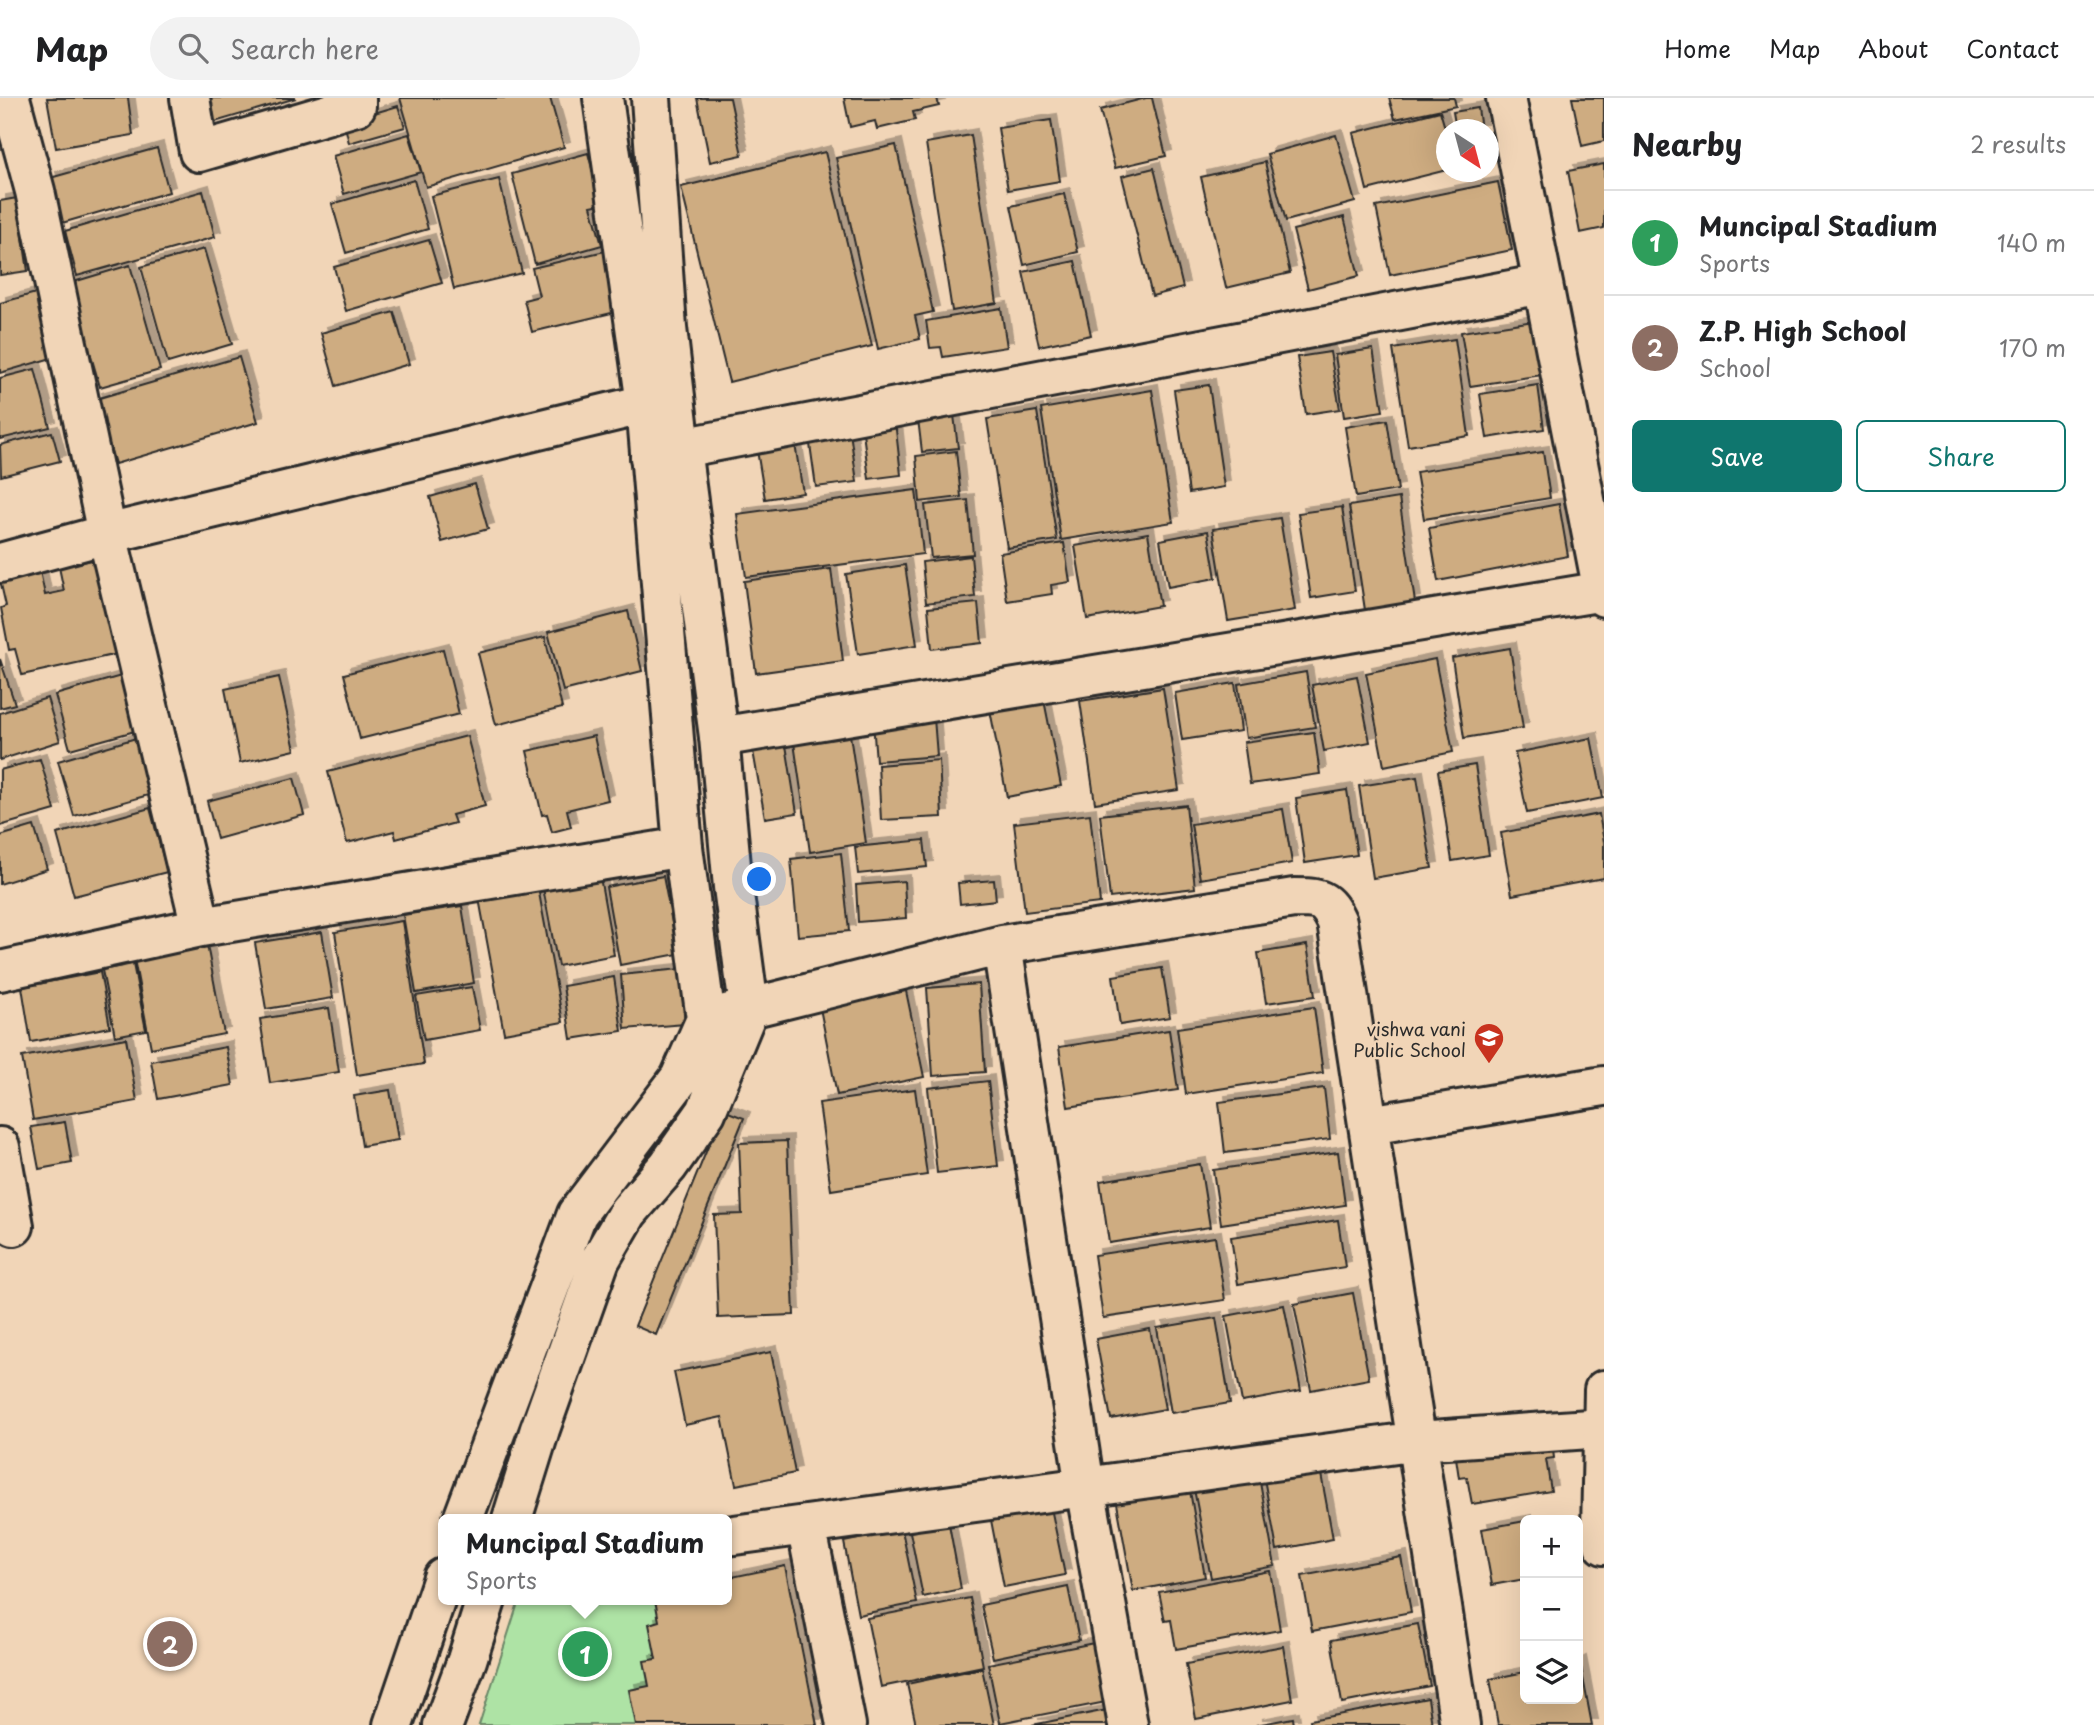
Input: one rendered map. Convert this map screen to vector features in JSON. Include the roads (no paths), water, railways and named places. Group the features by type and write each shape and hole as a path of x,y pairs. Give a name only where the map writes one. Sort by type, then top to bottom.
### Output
{"street":[{"path":"10,98 35,191 107,534 201,927"},
{"path":"190,98 199,152 356,106 356,98"},
{"path":"465,1514 577,1214 680,1078 706,1019 683,847 666,453 661,401 603,98"},
{"path":"651,98 667,328 661,401"},
{"path":"719,737 1604,593 1506,98"},
{"path":"666,453 1543,284"},
{"path":"0,563 107,534 661,401"},
{"path":"514,1514 540,1429 600,1260 628,1212 668,1166 706,1112 749,1008 733,887 719,737 666,453"},
{"path":"0,971 201,927 683,847"},
{"path":"706,1019 1002,945 1294,898 1317,898 1330,906 1337,922 1460,1725"},
{"path":"1002,945 1085,1487 1128,1725"},
{"path":"1369,1125 1604,1086"},
{"path":"0,1147 14,1226"},
{"path":"1604,1390 1601,1531 1604,1545"},
{"path":"732,1535 1418,1441 1604,1428"},
{"path":"806,1525 846,1725"},
{"path":"393,1725 438,1593"},
{"path":"443,1725 484,1605"}],"place":[{"name":"vishwa vani Public School","path":"1489,1065"},
{"name":"Z.P. High School","path":"170,1644"},
{"name":"Muncipal Stadium","path":"585,1654"}]}
